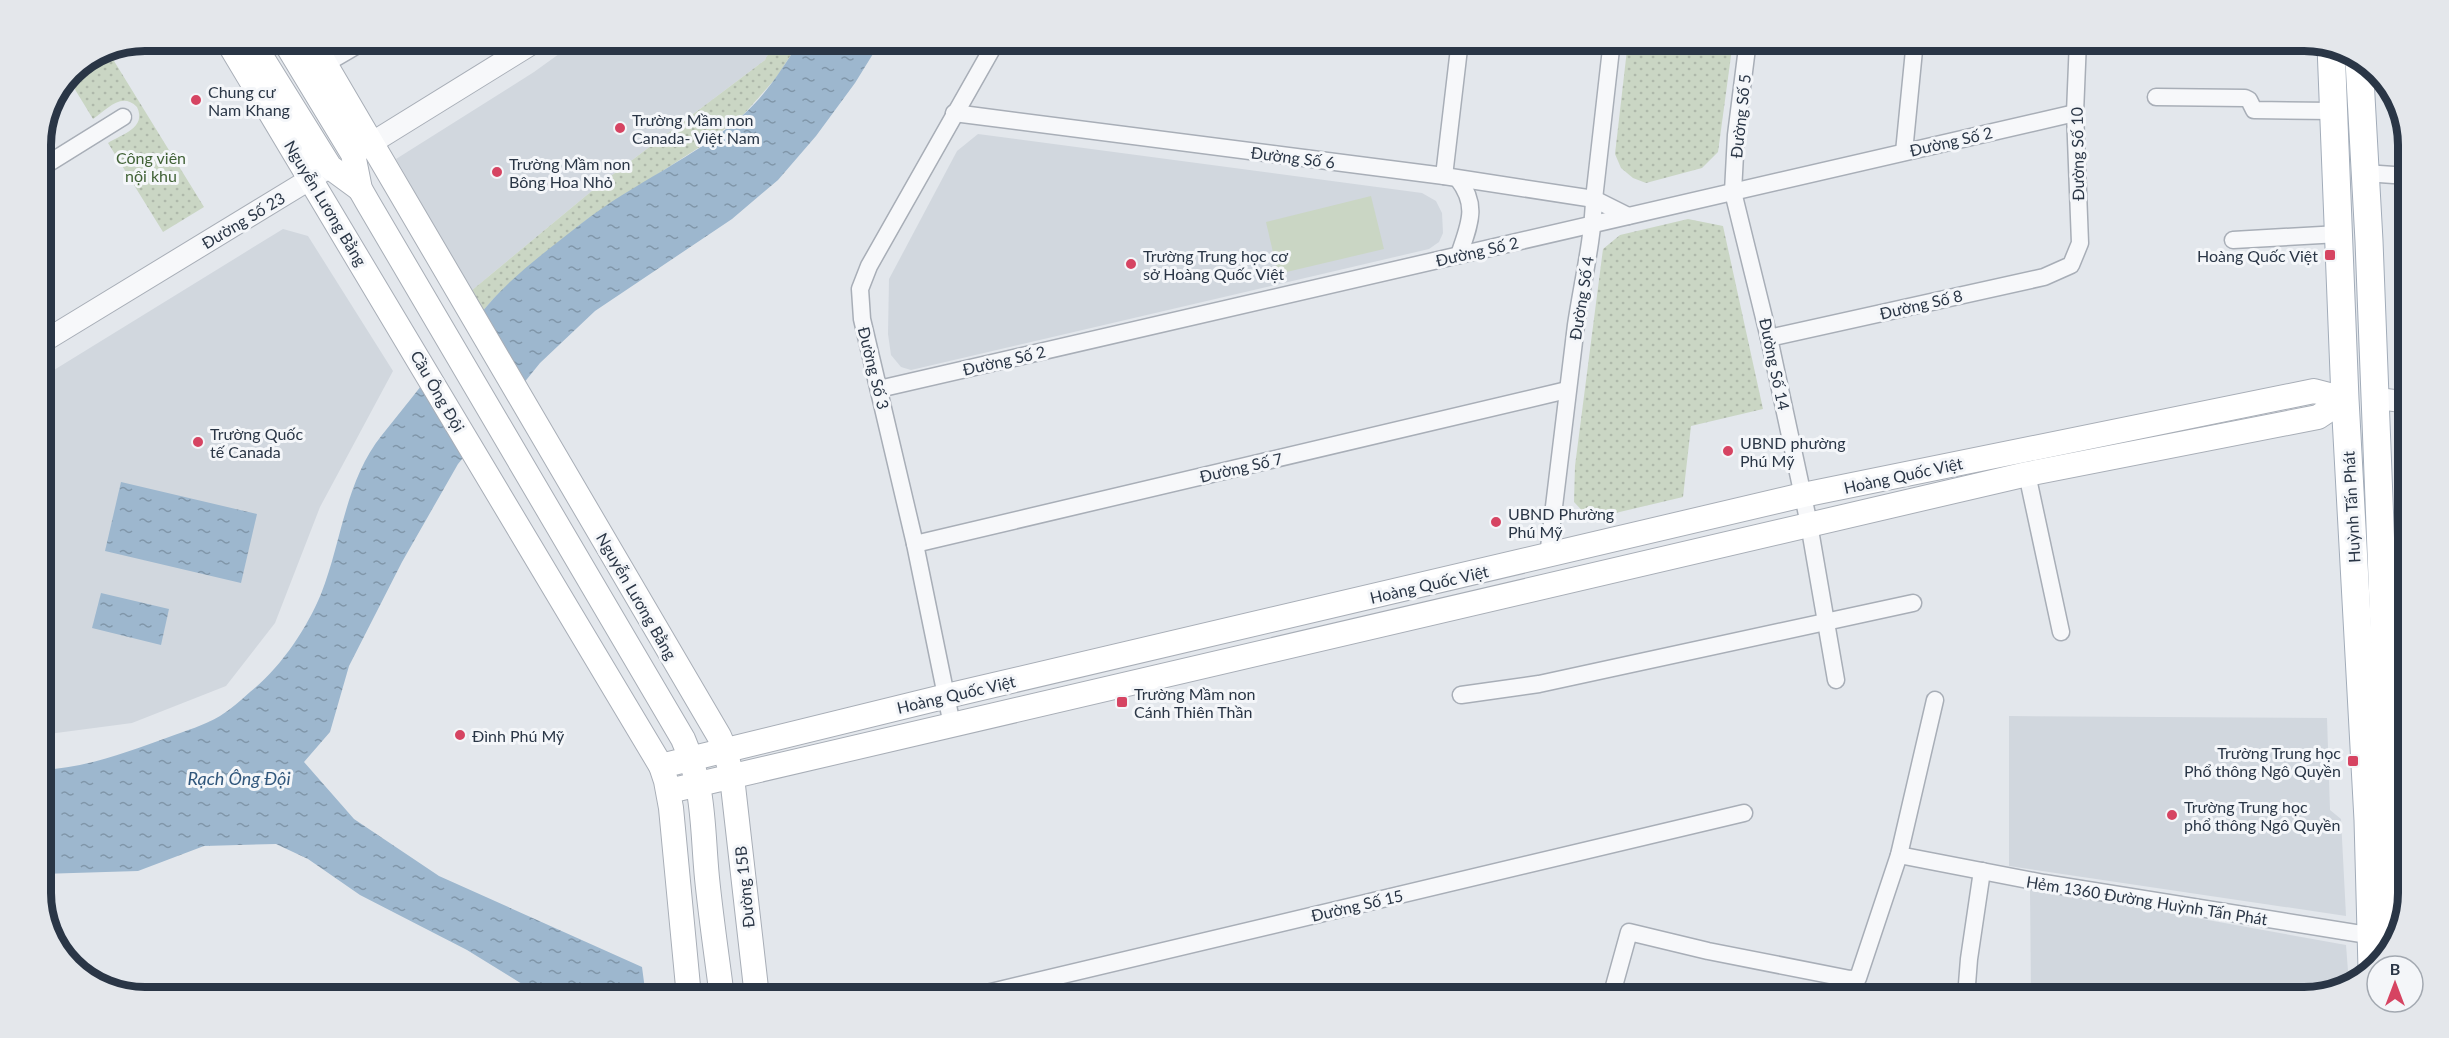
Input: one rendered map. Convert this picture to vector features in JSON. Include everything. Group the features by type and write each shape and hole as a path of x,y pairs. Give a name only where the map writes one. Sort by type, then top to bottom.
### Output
{"main road":[{"name":"Nguyễn Lương Bằng","path":"235,51 321,173 360,189"},
{"name":"Nguyễn Lương Bằng","path":"257,51 387,305"},
{"name":"Nguyễn Lương Bằng","path":"292,51 446,270 725,750 732,777"},
{"name":"Nguyễn Lương Bằng","path":"317,51 363,149 360,189 416,288"},
{"name":"Huỳnh Tấn Phát","path":"2331,55 2345,399 2368,820 2371,954"},
{"name":"Huỳnh Tấn Phát","path":"2359,69 2395,915"},
{"name":"Cầu Ông Đội","path":"416,288 518,460"},
{"name":"Cầu Ông Đội","path":"387,305 661,766"},
{"name":"Hoàng Quốc Việt","path":"661,766 947,696 1803,495 2314,391 2345,399"},
{"path":"2345,399 2374,398"},
{"name":"Hoàng Quốc Việt","path":"669,791 2027,474 2318,417 2345,399"},
{"name":"Nguyễn Lương Bằng","path":"518,460 672,720 692,759 699,784"},
{"path":"661,766 669,791 688,987"},
{"name":"Đường 15B","path":"732,777 756,987"},
{"path":"699,784 707,878 721,987"}],"street":[{"path":"325,64 347,51"},
{"name":"Đường Số 23","path":"51,337 363,149 520,51"},
{"name":"Đường Số 3","path":"952,724 915,544 862,319 860,289 869,266 991,51"},
{"path":"1459,51 1451,178 1466,190 1470,201 1471,218 1459,255"},
{"name":"Đường Số 4","path":"1548,556 1567,390 1584,267 1593,224 1611,51"},
{"name":"Đường Số 5","path":"1732,192 1736,135 1747,51"},
{"path":"1904,152 1914,51"},
{"name":"Đường Số 10","path":"2071,265 2080,243 2075,113 2078,51"},
{"path":"2156,97 2245,98 2249,100 2254,110 2334,111"},
{"name":"Đường Số 6","path":"954,113 1594,199 1628,216"},
{"name":"Đường Số 2","path":"879,389 2075,113"},
{"path":"51,162 123,117"},
{"path":"2365,173 2398,175"},
{"name":"Đường Số 14","path":"1732,192 1770,338 1809,524 1836,680"},
{"path":"2233,240 2339,234"},
{"name":"Đường Số 8","path":"1770,338 2044,276 2071,265"},
{"name":"Đường Số 7","path":"915,544 1567,390"},
{"path":"2374,398 2398,401"},
{"path":"2027,474 2061,632"},
{"path":"1461,695 1539,684 1913,603"},
{"path":"1614,987 1629,932 1708,951 1857,979 1899,855 1935,700"},
{"name":"Đường Số 15","path":"1016,987 1744,813"},
{"name":"Hẻm 1360 Đường Huỳnh Tấn Phát","path":"1899,855 1982,872 2386,937"},
{"path":"1967,987 1982,872"}],"shaded area":[{"path":"563,51 770,51 765,60 599,185 471,291 396,159 534,72"},
{"name":"Trường Trung học cơ sở Hoàng Quốc Việt","path":"978,134 1422,193 1436,201 1442,213 1443,233 1439,242 1429,249 911,370 901,367 891,355 888,334 889,279 957,151"},
{"name":"Trường Quốc tế Canada","path":"283,229 308,236 393,371 320,507 275,623 226,686 132,723 51,734 51,372"},
{"name":"Trường Trung học phổ thông Ngô Quyền","path":"2009,716 2327,718 2330,810 2341,819 2346,916 2009,866"},
{"path":"2030,888 2346,945 2348,976 2329,984 2317,986 2031,987"}],"green space":[{"path":"770,51 794,51 776,78 744,114 709,141 585,221 495,297 483,311 471,291 599,185 765,60"},
{"path":"1627,51 1732,51 1718,152 1702,168 1646,183 1633,178 1621,168 1615,154"},
{"name":"Công viên nội khu","path":"112,57 204,207 163,232 108,143 132,130 139,120 137,107 120,101 93,119 72,85 83,74"},
{"path":"1371,196 1384,249 1278,274 1266,222"},
{"path":"1688,219 1723,226 1763,409 1691,426 1683,497 1590,519 1574,502 1575,466 1603,249 1620,235"}],"water":[{"name":"Rạch Ông Đội","path":"793,51 875,51 855,83 816,136 778,180 732,219 595,311 540,363 458,464 402,562 349,666 330,732 304,762 354,819 439,876 642,967 645,987 527,987 467,950 360,895 308,859 276,844 204,846 138,871 51,874 51,769 106,758 201,725 224,713 261,682 292,647 315,608 328,574 352,492 370,453 465,332 494,298 515,278 582,223 622,195 705,144 743,115 781,70"},
{"path":"121,482 257,514 241,583 105,551"},
{"path":"101,593 169,609 161,645 92,628"}],"pier":[{"path":"482,308 526,384 465,460 420,385"}],"place":[{"name":"Chung cư Nam Khang","path":"196,100"},
{"name":"Trường Mầm non Canada- Việt Nam","path":"620,128"},
{"name":"Trường Mầm non Bông Hoa Nhỏ","path":"497,172"},
{"name":"Hoàng Quốc Việt","path":"2330,255"},
{"name":"Trường Trung học cơ sở Hoàng Quốc Việt","path":"1131,264"},
{"name":"Trường Quốc tế Canada","path":"198,442"},
{"name":"UBND phường Phú Mỹ","path":"1728,451"},
{"name":"UBND Phường Phú Mỹ","path":"1496,522"},
{"name":"Trường Mầm non Cánh Thiên Thần","path":"1122,702"},
{"name":"Đình Phú Mỹ","path":"460,735"},
{"name":"Trường Trung học Phổ thông Ngô Quyền","path":"2353,761"},
{"name":"Trường Trung học phổ thông Ngô Quyền","path":"2172,815"}]}
